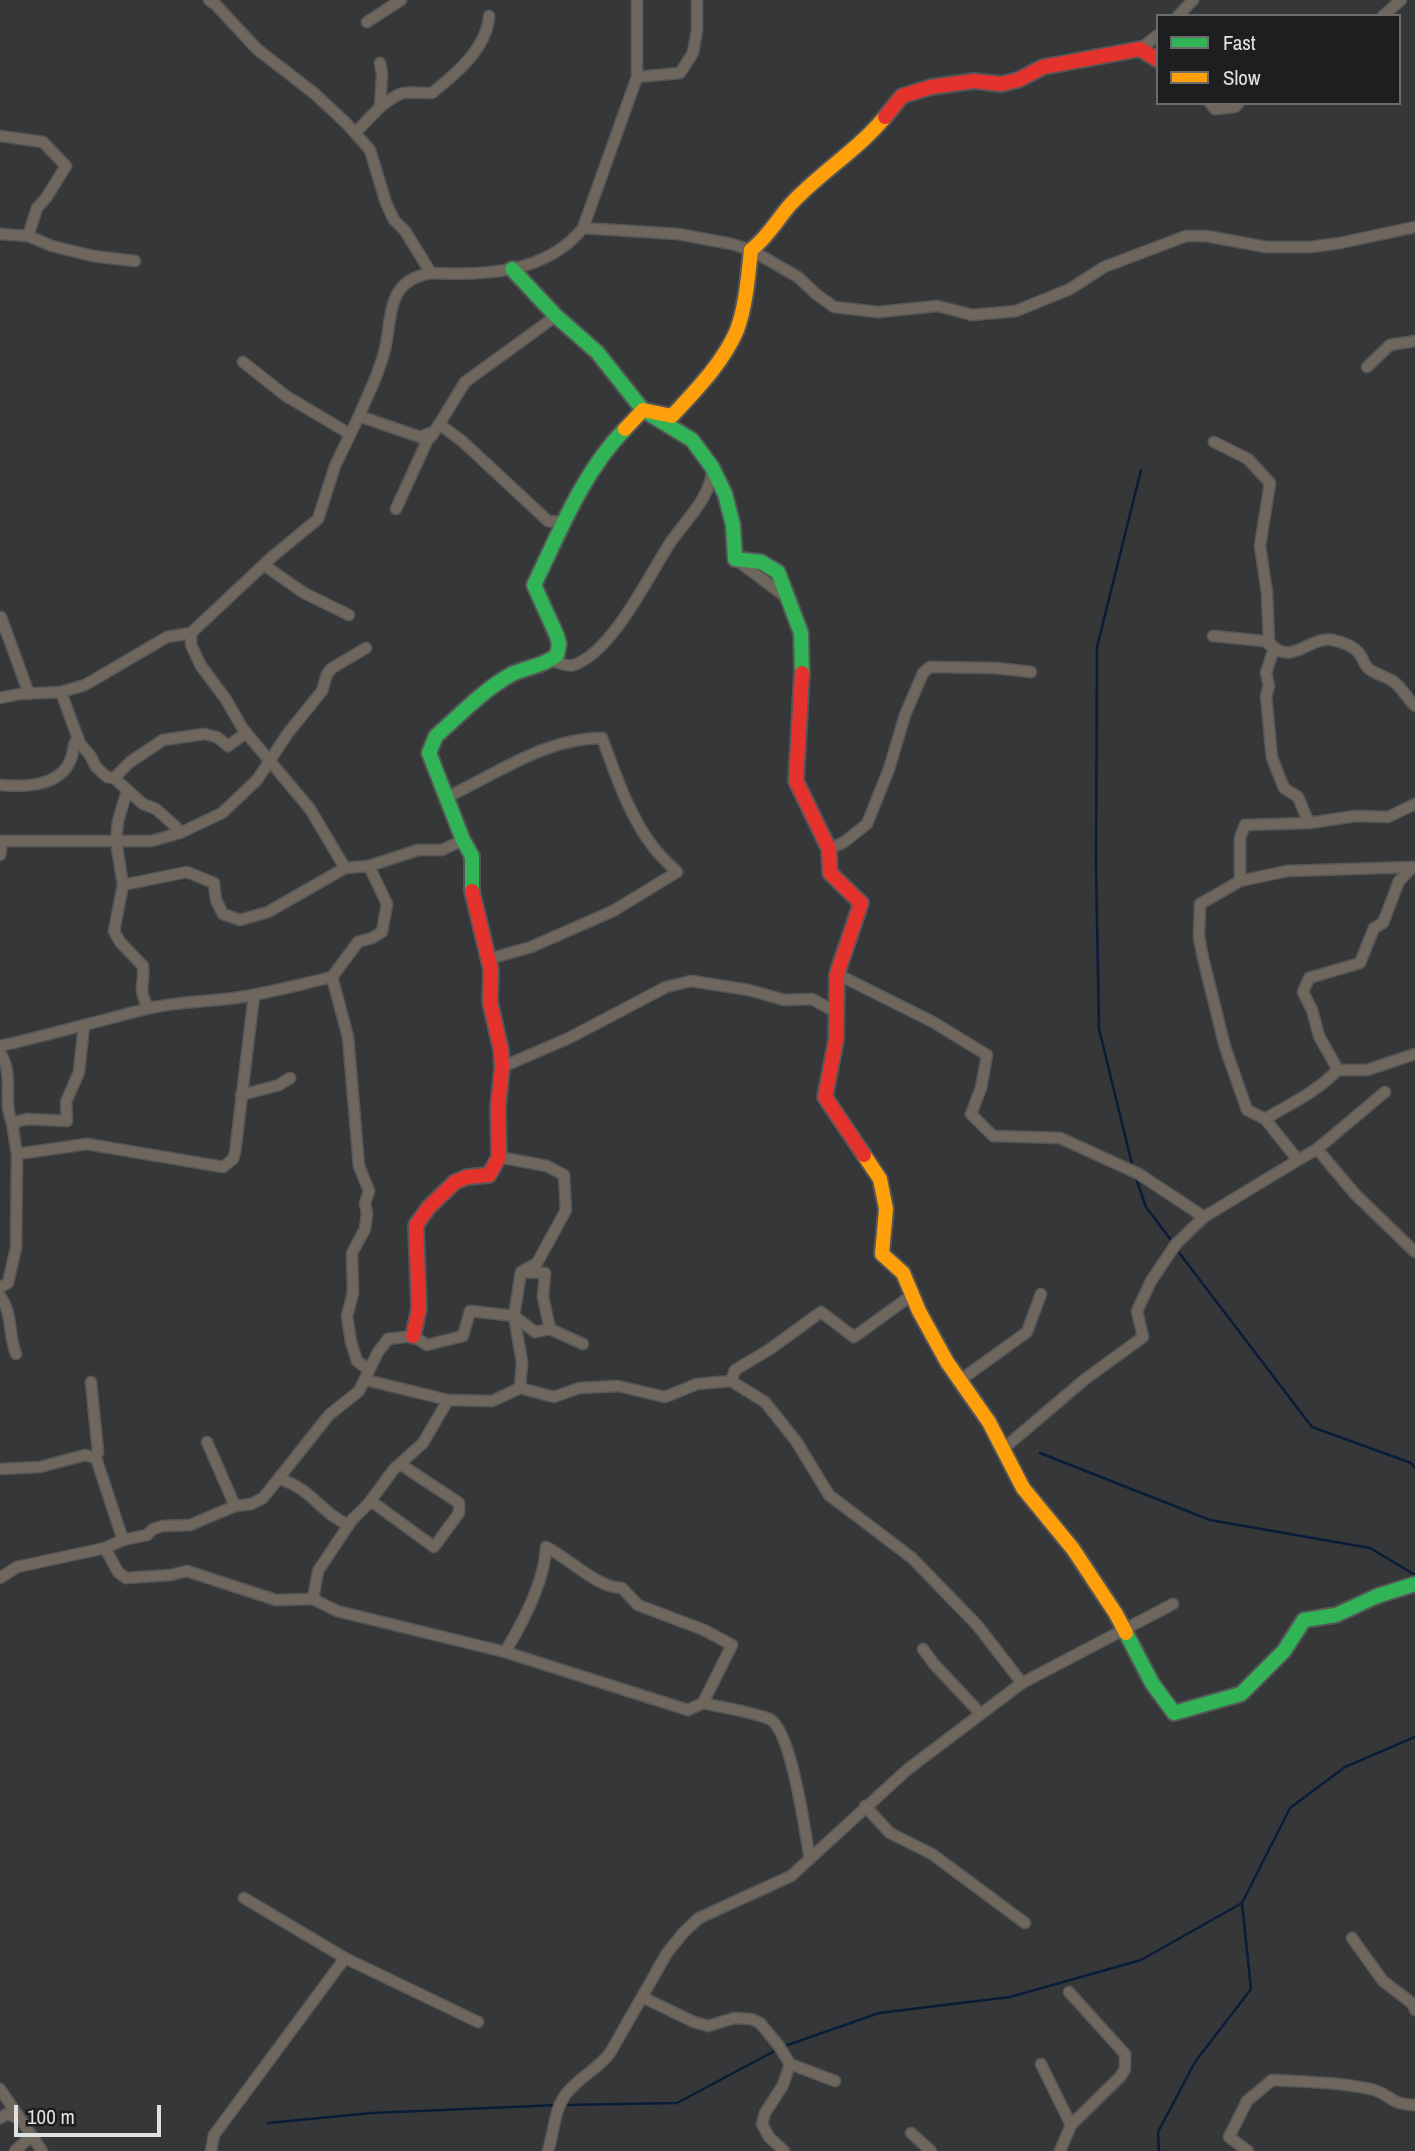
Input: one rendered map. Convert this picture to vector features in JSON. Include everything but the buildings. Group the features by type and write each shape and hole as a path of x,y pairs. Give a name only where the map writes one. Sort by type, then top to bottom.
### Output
{"street":[{"path":"209,0 257,49 315,94 370,150 394,220 405,231 430,274"},
{"path":"367,22 401,0"},
{"path":"0,698 61,692 85,685 167,636 191,633 318,519 335,466 385,351 396,293 415,276 472,275 512,269 532,264 571,243 583,228 637,76 637,0"},
{"path":"637,76 680,73 693,53 697,30 697,0"},
{"path":"1180,14 1193,0"},
{"path":"1385,14 1401,0"},
{"path":"355,133 397,94 409,91 432,93 443,84 483,43 489,27 489,16"},
{"path":"643,410 672,416 700,386 733,339 745,298 751,250 764,240 790,205 873,132 902,96 954,83 974,81 1001,84 1018,80 1043,67 1140,49 1156,37"},
{"path":"1140,49 1156,59"},
{"path":"380,63 380,107"},
{"path":"1212,105 1215,108 1237,105"},
{"path":"0,136 43,142 66,166 37,208 28,236"},
{"path":"583,228 678,234 732,244 751,250 798,277 834,307 878,312 938,306 972,316 1016,311 1070,289 1104,267 1186,236 1206,236 1266,247 1311,247 1415,227"},
{"path":"0,234 28,236 52,246 93,256 135,261"},
{"path":"512,269 556,316 597,352 643,410 692,440 712,467 725,494 733,525 735,559 761,562 778,572 801,633 803,662 796,781 829,849 830,873 861,903 837,974 836,1040 825,1097 880,1180 886,1209 881,1254 903,1273 947,1362 989,1422 1023,1488 1073,1549 1116,1614 1152,1683 1174,1713 1241,1694 1284,1651 1304,1620 1336,1615 1377,1596 1415,1584"},
{"path":"396,509 427,441 465,382 556,316"},
{"path":"1367,367 1390,345 1415,341"},
{"path":"243,362 286,396 350,435"},
{"path":"553,661 560,650 557,637 534,585 583,485 613,441 643,410"},
{"path":"359,415 420,437 437,428"},
{"path":"437,428 462,441 548,521 563,522"},
{"path":"1213,442 1248,459 1270,484 1259,546 1267,593 1267,633 1273,648 1266,673 1272,758 1284,788 1298,797 1309,823"},
{"path":"414,1336 419,1308 416,1225 422,1214 462,1178 489,1175 499,1157 498,1107 502,1067 501,1049 490,1002 491,970 472,890 472,856 463,841 429,754 430,746 436,736 507,677 532,666 553,661 566,666 574,665 593,653 612,633 696,508 709,486 712,467"},
{"path":"264,565 304,593 349,615"},
{"path":"1,617 29,694"},
{"path":"191,633 191,645 201,666 246,733 310,810 345,868"},
{"path":"1213,636 1264,641 1284,652 1294,652 1325,639 1347,645 1360,653 1363,663 1371,671 1395,682 1415,706"},
{"path":"0,855 1,841 151,841 180,833 222,813 257,780 321,691 332,668 366,648"},
{"path":"829,849 844,842 867,824 889,769 905,715 923,673 930,667 996,668 1031,673"},
{"path":"61,692 83,750 90,755 96,767 107,777 114,778 143,804 156,809 180,833"},
{"path":"114,778 130,762 163,740 204,734 217,737 228,746 246,733"},
{"path":"0,785 26,786 52,780 71,760 78,737"},
{"path":"447,797 489,778 513,762 578,738 602,738 622,791 642,830 654,849 677,873 613,911 531,947 489,959"},
{"path":"127,791 118,821 116,841 123,885 114,931 120,942 143,967 140,989 148,1009"},
{"path":"1240,881 1241,838 1245,825 1309,823 1356,816 1388,817 1415,804"},
{"path":"123,885 187,872 214,883 216,900 223,914 240,920 268,912 345,868 369,866 418,850 442,850 463,841"},
{"path":"0,1046 148,1009 193,1000 254,995 332,977 358,942 382,932 387,917 387,904 369,866"},
{"path":"1298,1160 1265,1119 1247,1110 1225,1047 1199,937 1200,904 1240,881 1287,871 1413,867 1398,881 1383,923 1374,928 1360,963 1309,978 1303,992 1312,1010 1319,1036 1338,1069"},
{"path":"837,974 933,1022 987,1055 981,1088 971,1114 993,1136 1060,1138 1135,1172 1204,1217"},
{"path":"332,977 348,1037 359,1166 369,1191 365,1203 365,1229 352,1253 353,1293 347,1316 357,1361 367,1375 448,1400 492,1401 520,1388 554,1397 579,1388 618,1386 665,1397 697,1384 731,1381 765,1402 796,1441 829,1495 912,1558 977,1625 1021,1683"},
{"path":"502,1067 569,1038 666,987 691,981 749,990 784,1000 812,999 836,1012"},
{"path":"17,1154 88,1144 223,1167 233,1159 235,1153 254,995"},
{"path":"12,1123 27,1119 67,1121 66,1102 79,1072 85,1025"},
{"path":"0,1053 7,1063 8,1098 17,1154 16,1248 8,1283 0,1287"},
{"path":"1265,1119 1304,1099 1322,1086 1338,1069 1367,1070 1415,1054"},
{"path":"242,1095 279,1085 290,1078"},
{"path":"1003,1449 1084,1380 1143,1337 1137,1311 1151,1280 1175,1246 1204,1217 1317,1149 1385,1092"},
{"path":"1317,1149 1354,1194 1415,1252"},
{"path":"499,1157 547,1167 564,1175 566,1210 537,1263 521,1272"},
{"path":"520,1388 522,1362 513,1316 521,1272"},
{"path":"521,1272 545,1273 542,1297 550,1329"},
{"path":"960,1381 1027,1332 1041,1294"},
{"path":"731,1381 735,1370 770,1349 821,1312 854,1337 912,1295"},
{"path":"0,1296 8,1307 12,1345 16,1354"},
{"path":"0,1578 17,1567 105,1548 123,1540 147,1535 153,1529 163,1526 190,1525 235,1506 251,1504 263,1498 329,1415 359,1391 378,1352 388,1339 414,1336 427,1345 463,1336 470,1311 513,1316 535,1332 550,1329 583,1343"},
{"path":"91,1382 96,1458 123,1540"},
{"path":"313,1599 317,1571 349,1525 400,1464 423,1443 448,1400"},
{"path":"207,1442 235,1506"},
{"path":"0,1469 40,1467 85,1455 96,1458"},
{"path":"371,1501 433,1547 459,1513 459,1503 400,1464"},
{"path":"279,1479 292,1482 305,1490 336,1519 349,1525"},
{"path":"105,1548 118,1572 126,1578 171,1575 187,1571 276,1600 313,1599 351,1615 505,1652 688,1710 703,1703 732,1645 704,1630 638,1605 622,1588 608,1587 564,1555 546,1547 546,1556 529,1603 505,1652"},
{"path":"548,2151 560,2105 567,2092 601,2064 624,2033 667,1953 684,1932 699,1919 791,1876 908,1769 1021,1683 1173,1604"},
{"path":"923,1648 934,1664 980,1713"},
{"path":"703,1703 770,1719 781,1730 800,1800 810,1860"},
{"path":"865,1806 890,1833 932,1854 1025,1923"},
{"path":"244,1898 345,1958 478,2022"},
{"path":"1352,1938 1383,1981 1413,2004 1415,2010"},
{"path":"211,2151 214,2135 345,1958"},
{"path":"1060,2151 1072,2125 1125,2068 1125,2054 1069,1992"},
{"path":"642,1997 708,2026 734,2018 751,2019 760,2023 790,2064 835,2081"},
{"path":"784,2151 769,2137 762,2124 765,2113 783,2085 790,2064"},
{"path":"1041,2064 1072,2125"},
{"path":"1248,2151 1229,2137 1247,2101 1272,2080 1330,2083 1374,2089 1401,2105 1415,2105"},
{"path":"0,2089 42,2151"},
{"path":"0,2118 8,2114 22,2121"},
{"path":"911,2133 931,2151"},
{"path":"15,2151 32,2136"}],"waterway":[{"path":"1133,1168 1099,1029 1096,866 1097,647 1141,470"},
{"path":"1136,1178 1146,1207 1174,1244"},
{"path":"1177,1250 1312,1427 1411,1463 1415,1468"},
{"path":"1040,1453 1210,1520 1370,1548 1415,1575"},
{"path":"565,2105 677,2103 782,2047 879,2013 1010,1997 1141,1960 1242,1903 1290,1808 1345,1767 1415,1737"},
{"path":"1159,2151 1158,2132 1195,2062 1251,1989 1242,1903"},
{"path":"268,2123 372,2113 558,2105"}],"traffic: fast":[{"path":"512,269 556,316 597,352 643,410 692,440 712,467 725,494 733,525 735,559 761,562 778,572 801,633 802,673"},
{"path":"472,891 472,856 463,840 429,753 436,736 492,687 512,674 557,655 557,636 534,585 585,483 625,429"},
{"path":"1126,1633 1152,1683 1174,1713 1241,1694 1284,1651 1304,1620 1336,1615 1377,1596 1415,1584"}],"traffic: slow":[{"path":"625,429 643,410 672,416 708,376 737,330 745,301 751,250 801,193 862,141 885,117"},
{"path":"864,1155 880,1179 886,1209 882,1254 903,1273 919,1311 947,1362 989,1422 1023,1488 1073,1549 1126,1633"}],"traffic: jam":[{"path":"885,117 902,96 931,87 974,81 1001,84 1018,80 1043,67 1140,49 1156,59"},
{"path":"802,673 796,781 829,849 830,873 861,903 837,974 836,1040 825,1097 864,1155"},
{"path":"413,1336 419,1309 416,1225 429,1207 455,1182 467,1177 489,1175 499,1157 501,1050 490,1002 491,970 472,891"}]}
